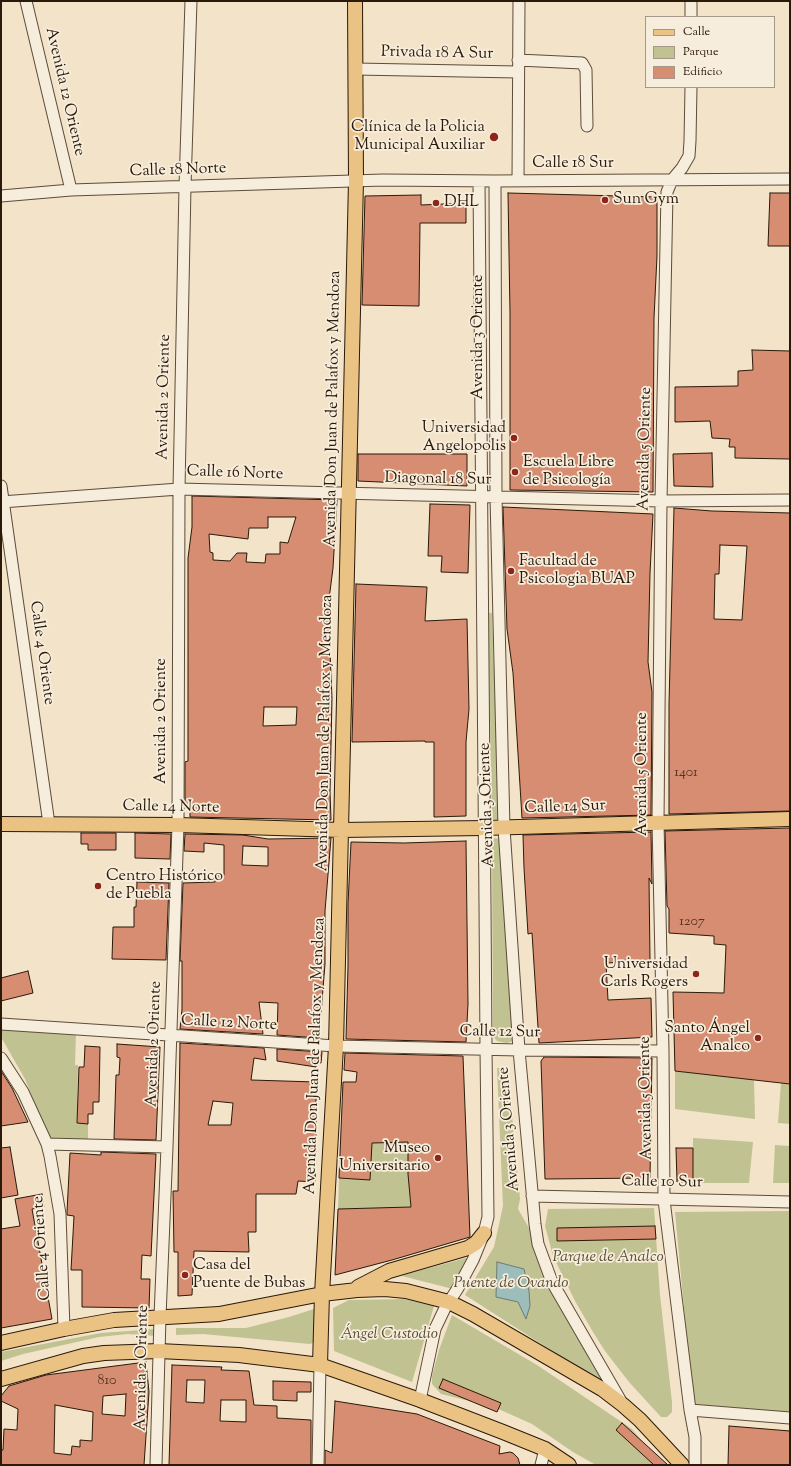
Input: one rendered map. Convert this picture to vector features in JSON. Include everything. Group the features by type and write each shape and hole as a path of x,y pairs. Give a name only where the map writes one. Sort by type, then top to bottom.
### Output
{"main road":[{"name":"Avenida Don Juan de Palafox y Mendoza","path":"320,1366 322,1294 336,1046 356,181 355,1"},
{"name":"Calle 14 Sur","path":"340,830 504,828 790,819"},
{"name":"Calle 14 Norte","path":"1,824 178,825 340,830"},
{"path":"351,1290 389,1271 468,1248 476,1243 484,1234"},
{"path":"1,1343 114,1320 219,1314 322,1294 351,1290 395,1289 449,1302 473,1314 602,1389 640,1420 682,1465"},
{"path":"1,1379 83,1356 104,1353 159,1351 239,1355 320,1366 420,1400 545,1449 569,1465"}],"street":[{"name":"Avenida 12 Oriente","path":"26,1 71,190"},
{"name":"Avenida 2 Oriente","path":"156,1465 178,825 179,489 185,186 191,1"},
{"path":"518,180 519,1"},
{"path":"691,1 691,16"},
{"path":"518,60 582,63 586,70 587,126"},
{"name":"Privada 18 A Sur","path":"355,69 518,72"},
{"name":"Avenida 5 Oriente","path":"691,88 689,156 682,168 672,180 667,192 658,822 663,1051 664,1200 690,1410 695,1437 695,1465"},
{"name":"Calle 18 Sur","path":"356,181 790,179"},
{"name":"Calle 18 Norte","path":"1,196 71,190 356,181"},
{"name":"Avenida 3 Oriente","path":"420,1400 432,1338 438,1321 464,1278 484,1234 488,1217 479,181"},
{"name":"Avenida 3 Oriente","path":"495,181 496,497 504,828 519,1050 532,1196 538,1244 552,1282 623,1405"},
{"path":"480,323 495,324"},
{"name":"Calle 4 Oriente","path":"1,486 2,502 49,824"},
{"name":"Calle 16 Norte","path":"2,502 179,489 348,494"},
{"name":"Diagonal 18 Sur","path":"348,494 662,501 790,500"},
{"name":"Calle 12 Norte","path":"1,1024 336,1046"},
{"name":"Calle 12 Sur","path":"336,1046 519,1050 663,1051"},
{"name":"Calle 4 Oriente","path":"1,1058 23,1092 47,1144 50,1156 60,1214 64,1329"},
{"path":"47,1144 167,1147"},
{"name":"Calle 10 Sur","path":"532,1196 790,1202"},
{"name":"Avenida Don Juan de Palafox y Mendoza","path":"318,1465 320,1366"},
{"path":"690,1410 790,1418"},
{"path":"541,1465 545,1449"}],"green space":[{"path":"492,613 499,819 492,819 488,614"},
{"path":"494,838 500,839 516,1037 511,1042 506,1043 497,1041 493,1036 492,842"},
{"path":"1,1027 76,1030 75,1065 78,1065 77,1123 88,1124 88,1144 51,1143 25,1079 1,1037"},
{"name":"Puente de Ovando","path":"497,1068 502,1068 508,1072 520,1199 518,1209 532,1233 548,1287 610,1388 465,1295 494,1247 503,1206"},
{"path":"675,1071 754,1080 755,1119 675,1109"},
{"path":"781,1083 790,1084 790,1124 778,1123"},
{"path":"693,1138 753,1142 749,1183 693,1183"},
{"path":"408,1142 408,1174 412,1225 396,1208 338,1209 339,1178 370,1180 372,1143"},
{"path":"775,1145 790,1146 790,1183 773,1183"},
{"name":"Parque de Analco","path":"654,1208 660,1295 672,1402 672,1412 667,1417 661,1417 629,1382 605,1351 575,1301 553,1256 545,1226 548,1209"},
{"path":"790,1211 790,1412 693,1404 675,1212"},
{"path":"466,1258 468,1260 453,1289 402,1276 407,1274"},
{"name":"Ángel Custodio","path":"404,1299 434,1306 412,1382 334,1351 333,1308 349,1300"},
{"path":"314,1309 318,1311 315,1342 310,1344 203,1334 176,1335 176,1328 246,1328"},
{"path":"452,1315 537,1365 632,1429 662,1465 596,1465 573,1452 532,1424 494,1407 441,1394 432,1384 432,1376 439,1350"},
{"path":"155,1329 156,1336 128,1334 99,1337 23,1354 1,1361 1,1352 101,1333"}],"water":[{"path":"497,1262 524,1269 529,1291 530,1306 526,1319 518,1302 496,1297"}],"building":[{"path":"508,193 657,197 657,256 654,318 653,492 510,490"},
{"path":"770,193 790,193 790,246 768,246"},
{"path":"421,195 421,205 466,203 466,223 420,223 419,306 362,305 365,196"},
{"path":"752,350 790,351 790,459 735,458 735,447 729,447 730,439 712,438 710,421 675,422 675,387 738,386 738,371 753,370"},
{"path":"712,453 713,487 674,486 673,454"},
{"path":"358,454 467,454 467,486 358,481"},
{"path":"192,496 337,500 333,568 328,607 332,698 330,792 331,820 190,817 190,810 185,803 185,762 188,761 188,558 192,527","holes":["268,517 296,517 288,543 280,542 280,554 266,554 265,563 246,562 247,553 237,553 230,561 213,560 213,553 210,552 209,534 248,539 249,528 268,528","264,707 297,707 296,725 263,726"]},
{"path":"430,504 470,505 468,573 441,572 442,556 428,556"},
{"path":"503,507 653,514 648,662 652,692 651,815 522,818 513,673 507,629"},
{"path":"674,508 712,511 790,513 790,811 669,814 669,704","holes":["720,545 747,546 742,620 714,619 715,574 719,574"]},
{"path":"356,584 427,587 425,621 467,619 469,709 466,742 466,816 434,817 434,742 352,742"},
{"path":"790,828 790,1084 675,1071 673,992 724,993 726,945 714,944 714,936 669,933 665,831"},
{"path":"651,832 652,884 649,878 650,961 606,963 608,1000 651,998 652,1037 539,1043 532,933 528,934 523,835"},
{"path":"81,833 116,833 116,850 88,850 88,844 81,844"},
{"path":"135,833 171,834 170,859 135,858"},
{"path":"185,834 243,835 268,839 331,838 325,911 325,964 319,1038 277,1035 278,1003 259,1002 263,1034 180,1029 182,1009 182,961 180,961 183,883 215,882 215,875 224,875 224,845 204,843 204,852 184,851","holes":["243,846 268,847 268,866 242,865"]},
{"path":"466,841 468,1004 466,1042 346,1039 348,904 351,842 404,843"},
{"path":"137,882 169,883 166,960 112,959 113,927 134,927 134,907 136,907"},
{"path":"28,971 33,993 1,1001 1,978"},
{"path":"180,1043 264,1048 266,1060 254,1058 251,1080 316,1082 315,1182 298,1181 296,1194 256,1194 256,1232 248,1232 249,1252 194,1251 192,1295 178,1296 178,1252 174,1252 173,1191 178,1191","holes":["213,1101 233,1103 231,1125 208,1125"]},
{"path":"117,1044 160,1047 156,1140 114,1139 116,1075 119,1075 120,1058 117,1057"},
{"path":"85,1046 100,1047 99,1102 93,1102 93,1114 88,1114 88,1124 77,1123 79,1067 84,1067"},
{"path":"277,1049 322,1052 321,1063 316,1062 316,1067 277,1061"},
{"path":"345,1053 463,1056 470,1237 335,1275 338,1209 411,1207 408,1174 408,1142 372,1143 370,1180 339,1178 343,1082 356,1082 357,1072 344,1070"},
{"path":"544,1057 652,1058 650,1178 545,1179 541,1061"},
{"path":"1,1071 12,1088 28,1122 1,1126"},
{"path":"10,1147 18,1195 1,1198 1,1148"},
{"path":"676,1148 693,1148 693,1183 677,1182"},
{"path":"101,1152 156,1154 151,1256 142,1255 141,1279 150,1279 149,1308 82,1307 82,1270 71,1270 74,1216 67,1215 70,1153 101,1155"},
{"path":"42,1194 44,1207 32,1209 52,1319 1,1328 1,1229 20,1226 15,1199"},
{"path":"655,1226 656,1239 557,1241 557,1228"},
{"path":"146,1362 149,1392 144,1465 1,1465 1,1450 3,1450 4,1429 17,1430 18,1409 1,1401 1,1396 9,1386 46,1375","holes":["126,1394 125,1416 102,1414 103,1396","55,1405 93,1412 92,1441 80,1440 80,1447 72,1446 71,1455 54,1453"]},
{"path":"172,1365 222,1367 221,1370 249,1371 254,1405 277,1406 277,1418 311,1420 311,1465 169,1465","holes":["187,1380 205,1380 204,1403 186,1402","221,1400 246,1400 246,1422 220,1421"]},
{"path":"443,1379 501,1403 497,1412 439,1388"},
{"path":"273,1381 311,1382 311,1392 297,1392 297,1401 273,1400"},
{"path":"335,1401 417,1414 500,1446 499,1454 510,1452 513,1453 518,1458 520,1465 325,1465 325,1450 332,1453"},
{"path":"622,1423 668,1465 654,1465 616,1430"},
{"path":"729,1426 790,1431 790,1465 728,1465"}],"place":[{"name":"Clínica de la Policia Municipal Auxiliar","path":"494,137"},
{"name":"Sun Gym","path":"605,200"},
{"name":"DHL","path":"436,203"},
{"name":"Universidad Angelopolis","path":"514,438"},
{"name":"Escuela Libre de Psicología","path":"515,472"},
{"name":"Facultad de Psicologia BUAP","path":"511,571"},
{"name":"Centro Histórico de Puebla","path":"98,886"},
{"name":"Universidad Carls Rogers","path":"696,974"},
{"name":"Santo Ángel Analco","path":"758,1038"},
{"name":"Museo Universitario","path":"438,1158"},
{"name":"Casa del Puente de Bubas","path":"185,1275"}]}
